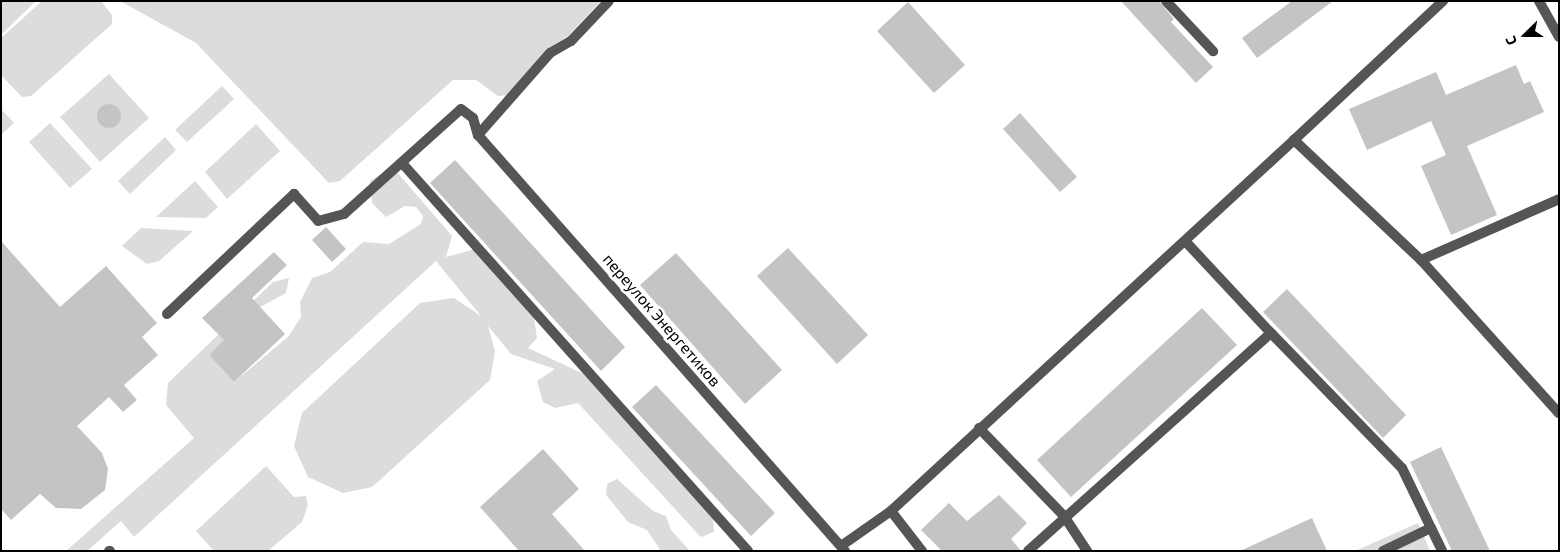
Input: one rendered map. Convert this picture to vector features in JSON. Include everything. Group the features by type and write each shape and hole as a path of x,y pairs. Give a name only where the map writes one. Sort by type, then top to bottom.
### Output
{"street":[{"path":"478,135 550,53 571,41 609,1"},
{"path":"1166,1 1213,51"},
{"path":"843,548 891,512 979,428 1186,242 1443,1"},
{"path":"1539,1 1558,32"},
{"name":"переулок Энергетиков","path":"402,163 461,109 473,118 478,135 843,548"},
{"path":"1294,140 1421,260 1559,413"},
{"path":"167,314 294,194 318,220 344,214 402,163 748,551"},
{"path":"1421,260 1559,199"},
{"path":"1186,242 1271,334 1402,468 1442,551"},
{"path":"1028,551 1064,516 1271,334"},
{"path":"979,428 1064,516 1087,551"},
{"path":"891,512 922,551"},
{"path":"1383,551 1432,528"}],"shaded area":[{"path":"1,1 36,1 1,35"},
{"path":"42,1 101,1 112,15 112,24 31,96 22,97 1,75 1,38"},
{"path":"120,1 601,1 568,36 548,49 508,95 498,96 476,80 453,80 340,181 329,183 196,43"},
{"path":"109,74 149,118 100,162 60,117"},
{"path":"222,86 234,99 187,142 175,130"},
{"path":"3,111 14,123 1,135 1,112"},
{"path":"50,123 92,169 70,188 29,142"},
{"path":"256,124 280,151 227,199 205,172"},
{"path":"165,137 176,150 130,194 118,181"},
{"path":"389,169 396,171 452,236 446,257 475,249 534,318 537,338 528,348 584,374 713,518 714,532 701,537 578,403 555,408 543,402 537,381 555,369 511,354 488,326 495,351 490,380 372,487 343,493 308,477 294,446 302,413 420,303 454,298 481,316 436,261 134,537 121,521 87,551 66,551 194,438 166,405 168,383 273,282 289,278 286,293 260,307 209,355 234,382 288,337 301,317 300,302 312,278 330,272 363,242 389,244 421,224 423,216 416,207 405,206 386,217 372,203 370,181"},
{"path":"195,181 218,207 206,218 156,217"},
{"path":"141,228 193,231 159,261 147,264 122,246"},
{"path":"266,466 294,497 306,496 308,505 302,522 268,551 214,551 196,531"},
{"path":"617,479 653,511 666,516 671,530 690,551 661,551 647,530 628,522 606,495 607,484"},
{"path":"1418,523 1430,551 1355,551"}],"building":[{"path":"1121,1 1159,1 1174,19 1171,22 1213,67 1196,83"},
{"path":"1292,1 1333,1 1257,58 1242,38"},
{"path":"908,2 965,65 934,93 877,31"},
{"path":"1516,65 1524,84 1530,81 1544,112 1467,146 1497,215 1451,235 1421,166 1446,155 1431,121 1367,150 1349,109 1436,72 1446,95"},
{"path":"109,104 114,105 120,111 120,121 114,127 109,128 104,127 98,121 97,116 98,111 104,105"},
{"path":"1020,113 1077,177 1060,192 1003,129"},
{"path":"455,160 625,347 601,371 430,183"},
{"path":"326,227 346,249 332,262 312,240"},
{"path":"1,241 60,307 106,266 157,323 142,337 158,355 124,385 137,400 123,412 109,397 77,426 102,453 108,469 105,490 81,509 56,508 40,494 11,520 1,509"},
{"path":"788,248 868,335 837,364 757,276"},
{"path":"274,252 287,265 252,298 285,334 234,382 209,355 224,340 202,318"},
{"path":"676,253 782,370 745,404 640,285"},
{"path":"1287,289 1406,415 1383,438 1263,312"},
{"path":"1202,308 1237,345 1071,497 1037,460"},
{"path":"656,385 775,513 751,536 632,407"},
{"path":"1441,447 1490,551 1452,551 1410,462"},
{"path":"543,449 579,489 552,514 585,551 519,551 480,507"},
{"path":"999,495 1027,523 1011,539 1021,551 942,551 921,530 949,503 967,521"},
{"path":"1312,518 1327,551 1240,551"}]}
